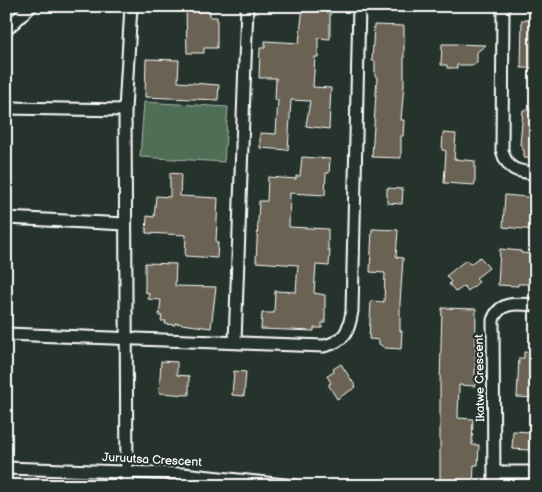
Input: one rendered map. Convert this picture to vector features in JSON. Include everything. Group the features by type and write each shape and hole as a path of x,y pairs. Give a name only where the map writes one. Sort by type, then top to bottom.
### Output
{"street":[{"path":"6,30 31,6"},
{"path":"127,486 125,110 131,6"},
{"path":"235,342 247,6"},
{"path":"6,334 324,346 337,341 345,335 349,328 352,311 359,6"},
{"path":"503,6 502,150 504,159 509,166 525,173 536,173"},
{"path":"6,108 125,110"},
{"path":"6,218 125,224"},
{"name":"Ikatwe Crescent","path":"494,486 494,320 500,308 507,304 536,305"},
{"name":"Juruutsa Crescent","path":"6,468 128,472 295,486"},
{"path":"495,472 536,472"}],"green space":[{"path":"144,102 228,107 224,162 140,157"}],"building":[{"path":"186,6 210,6 210,17 217,17 217,48 204,48 204,53 187,53"},
{"path":"303,6 330,6 330,39 318,38 318,57 315,57 313,87 331,88 329,129 306,126 310,101 291,100 288,150 260,148 260,133 276,134 278,100 275,100 276,78 259,78 260,48 265,48 265,41 299,43"},
{"path":"522,20 536,20 536,68 521,68"},
{"path":"374,25 404,26 404,85 401,120 404,120 403,136 401,136 401,158 372,157 377,77 375,76 375,61 372,61"},
{"path":"442,44 486,45 477,52 477,62 473,65 457,65 457,68 447,68 447,65 441,65"},
{"path":"146,59 179,60 178,82 219,85 218,100 145,97"},
{"path":"523,110 536,110 536,159 524,158 524,150 522,150 522,145 520,145"},
{"path":"443,133 456,134 454,159 475,161 475,185 444,183 446,151 442,150"},
{"path":"302,157 330,159 329,173 326,173 325,195 290,193 289,227 328,229 329,266 316,265 314,293 325,295 325,323 322,323 322,328 314,328 314,331 261,329 262,313 274,313 275,291 296,292 298,265 256,262 259,201 267,201 268,177 296,179 296,176 300,176"},
{"path":"170,173 181,174 180,196 218,198 217,258 185,256 186,235 146,233 147,216 154,217 156,196 170,197"},
{"path":"387,188 403,189 402,204 387,203"},
{"path":"505,195 536,198 536,230 503,227"},
{"path":"372,229 398,230 396,257 403,258 400,303 401,349 385,348 379,344 379,340 369,339 371,301 384,302 385,273 370,272"},
{"path":"500,249 536,254 536,284 518,284 518,286 498,285"},
{"path":"480,257 489,268 476,278 479,282 468,291 464,286 456,292 449,284 451,282 446,276 466,260 470,264"},
{"path":"145,263 176,264 175,286 216,287 211,328 175,323 175,325 165,324 166,321 161,321 162,316 159,316 161,300 148,299 149,293 145,292"},
{"path":"442,308 476,309 475,386 459,385 458,418 473,419 472,445 479,445 478,465 474,465 473,486 440,486"},
{"path":"524,352 536,353 536,398 517,397 519,358 524,358"},
{"path":"161,361 177,362 177,375 189,376 189,395 159,393"},
{"path":"341,364 356,387 337,399 329,386 331,383 327,376 334,372 333,369"},
{"path":"234,371 246,372 244,396 232,395"},
{"path":"513,431 530,432 529,450 512,449"}]}
